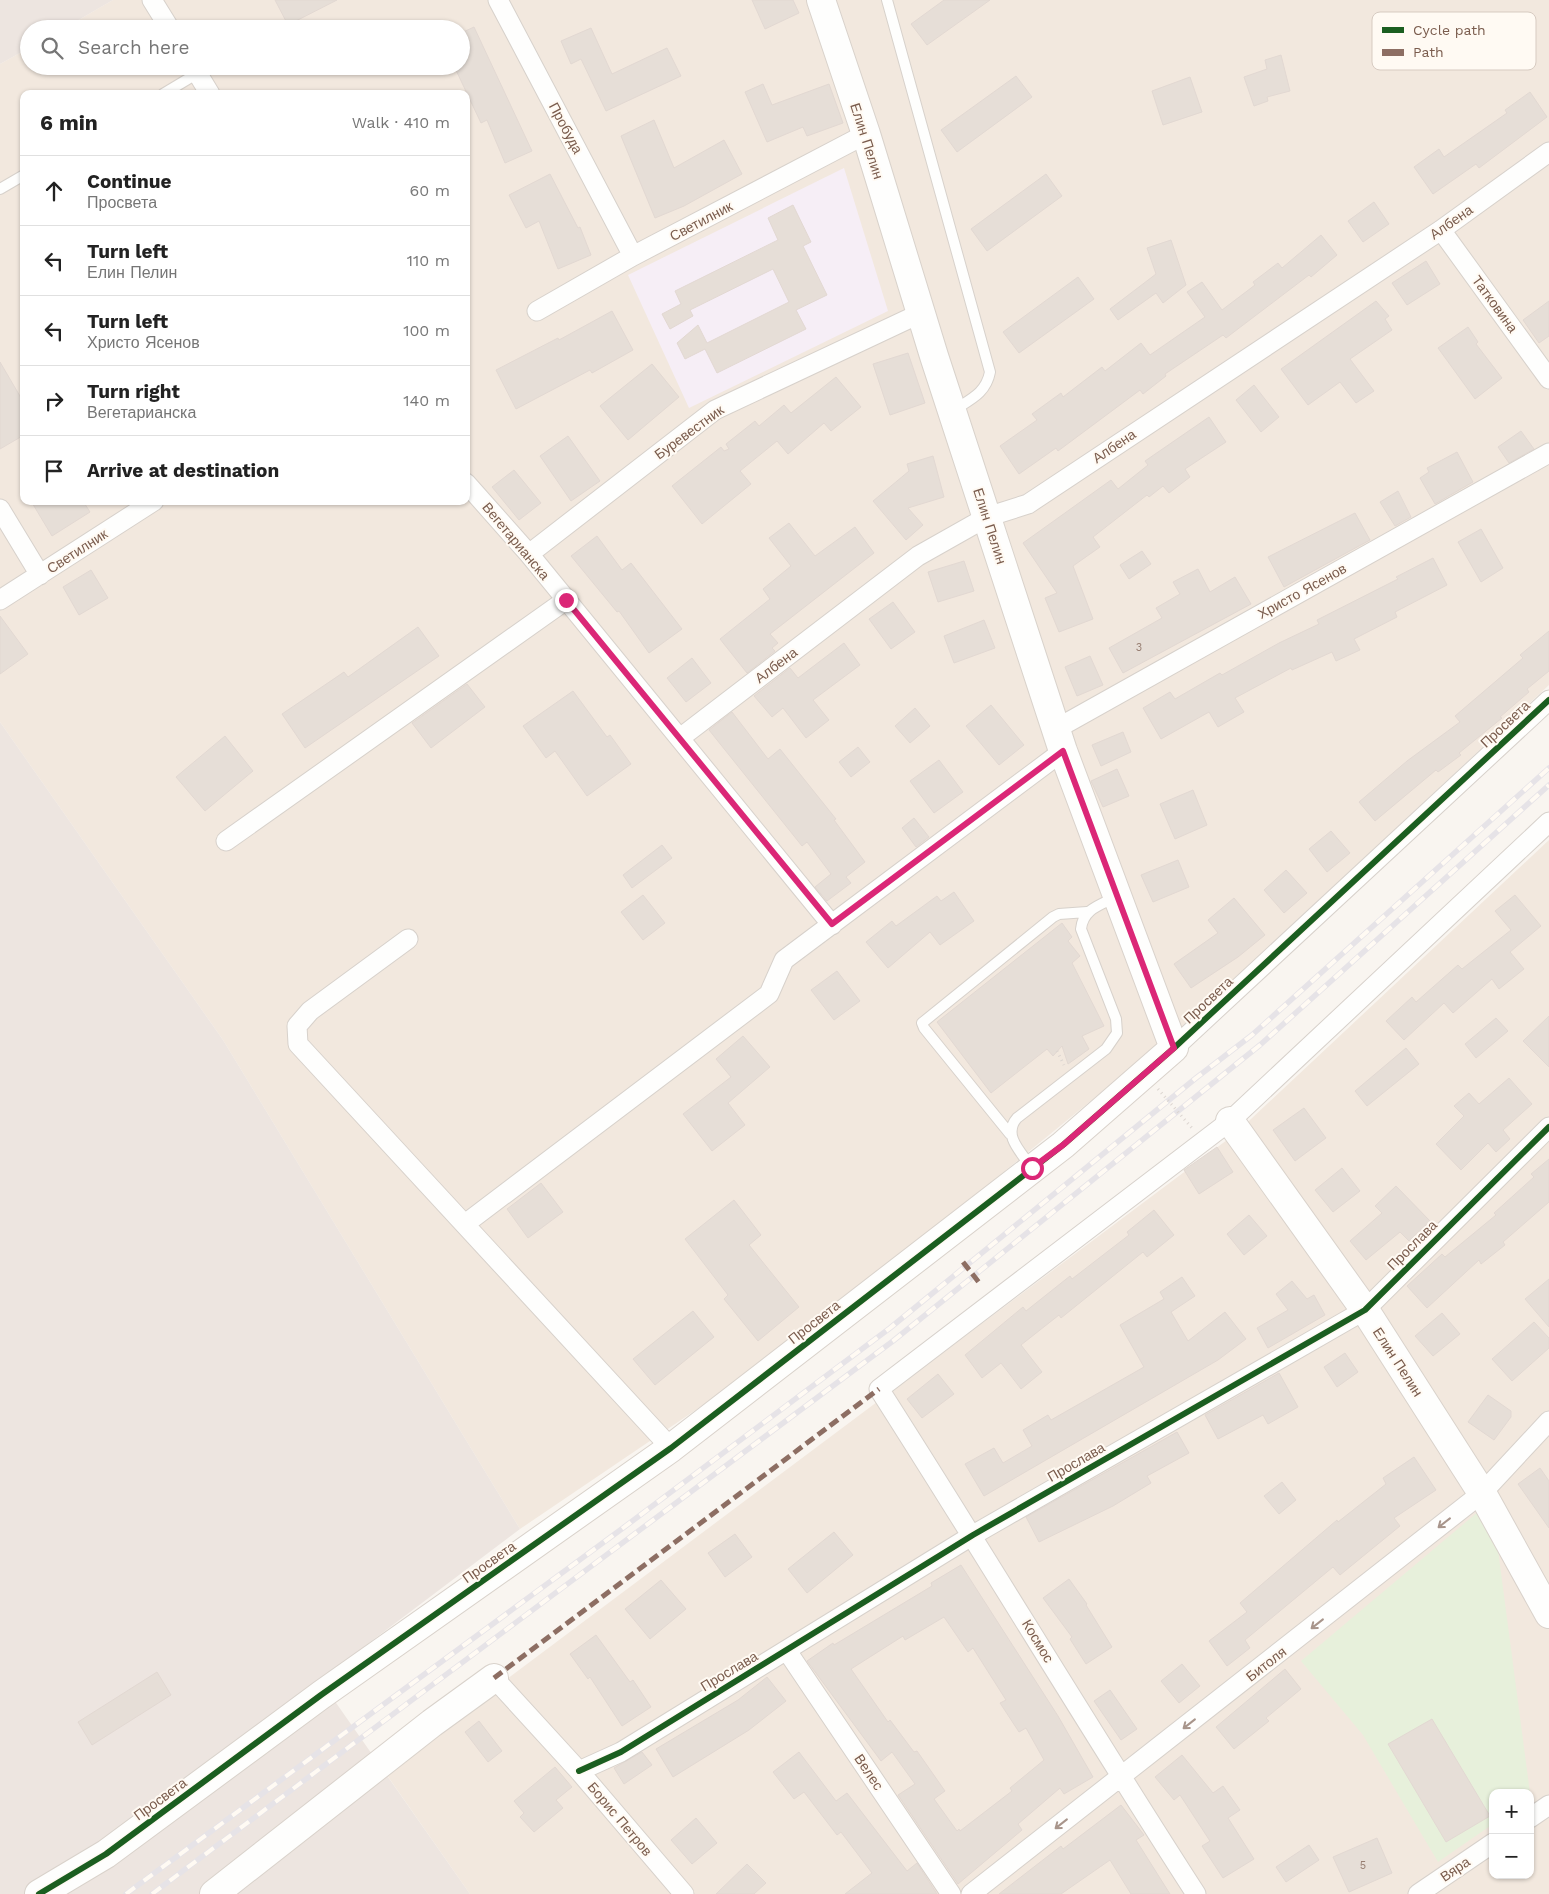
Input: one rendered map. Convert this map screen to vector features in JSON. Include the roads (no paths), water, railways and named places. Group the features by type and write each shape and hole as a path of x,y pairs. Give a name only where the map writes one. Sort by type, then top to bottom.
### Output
{"street":[{"path":"152,0 164,20"},
{"name":"Пробуда","path":"498,0 634,256"},
{"name":"Елин Пелин","path":"821,0 866,134 921,313 1059,740 1174,1048"},
{"path":"198,75 208,90"},
{"name":"Светилник","path":"537,311 634,256 866,134"},
{"name":"Албена","path":"680,738 918,556 987,517 1028,504 1441,230 1549,152"},
{"name":"Татковина","path":"1441,230 1549,379"},
{"name":"Буревестник","path":"529,554 715,410 921,313"},
{"name":"Христо Ясенов","path":"465,1224 770,994 784,960 832,924 1059,740 1549,453"},
{"name":"Вегетарианска","path":"470,488 529,554 832,924"},
{"name":"Светилник","path":"0,600 148,505"},
{"path":"0,509 40,575"},
{"path":"226,841 566,600"},
{"name":"Просвета","path":"39,1894 106,1854 322,1695 671,1448 1063,1145 1174,1048 1549,700"},
{"path":"1230,1121 1549,822"},
{"path":"408,940 310,1010 298,1026 298,1044 671,1448"},
{"name":"Елин Пелин","path":"1230,1121 1365,1310 1482,1493 1549,1614"},
{"name":"Космос","path":"1196,1894 1121,1778 973,1536 879,1389 1230,1121"},
{"name":"Прослава","path":"579,1771 621,1752 973,1536 1365,1310 1549,1127"},
{"name":"Битоля","path":"971,1894 1482,1493 1549,1421"},
{"name":"Велес","path":"787,1651 951,1894"},
{"path":"214,1894 432,1723 494,1678"},
{"name":"Борис Петров","path":"494,1678 579,1771 684,1894"},
{"path":"1534,1815 1549,1805"},
{"name":"Вяра","path":"1418,1894 1489,1846"}],"lane":[{"path":"887,0 990,372 988,384 981,393 953,411"},
{"path":"168,90 188,75"},
{"path":"0,189 20,177"},
{"path":"1032,1168 1010,1134 924,1028 922,1023 1053,917 1059,914 1087,912 1117,897"},
{"path":"1010,1134 1010,1126 1017,1118 1106,1048 1117,1033 1116,1019 1081,929 1082,920 1087,912"}],"railway":[{"path":"126,1894 623,1528 890,1328 1196,1078 1252,1035 1549,768"},
{"path":"152,1894 893,1341 1260,1045 1549,785"}]}
